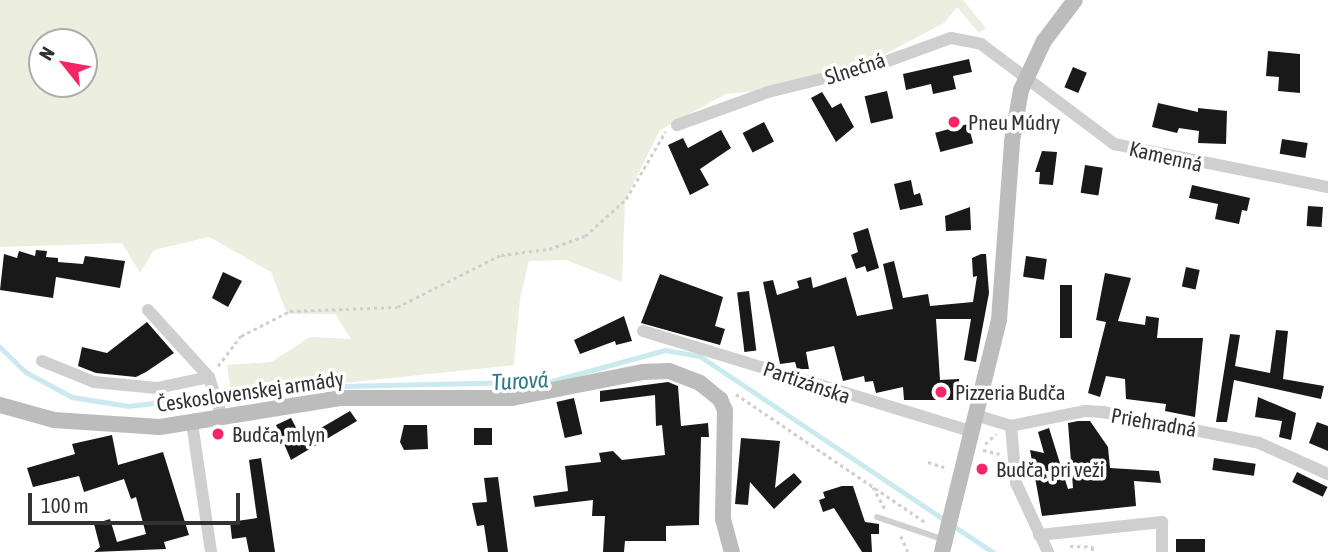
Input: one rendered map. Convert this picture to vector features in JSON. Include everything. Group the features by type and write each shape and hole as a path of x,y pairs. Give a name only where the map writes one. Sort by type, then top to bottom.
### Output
{"street":[{"path":"942,538 973,423 1004,289 1012,141 1026,75 1075,0"},
{"name":"Slnečná","path":"677,125 768,92 874,66 951,38 981,44 1026,75"},
{"name":"Kamenná","path":"1026,75 1114,144 1328,187"},
{"path":"148,310 212,383 221,412"},
{"name":"Partizánska","path":"643,331 973,423"},
{"path":"42,361 94,382 158,388 212,383"},
{"name":"Československej armády","path":"0,405 54,420 160,427 192,423 221,412 342,398 512,398 643,372 681,374 709,390"},
{"path":"709,390 720,399 728,426 723,519 732,552"},
{"name":"Priehradná","path":"973,423 1011,426 1070,413 1103,412 1259,443 1328,474"},
{"path":"192,423 211,552"},
{"path":"1011,426 1016,483 1048,552"},
{"path":"1039,535 1162,522 1162,552"}],"lane":[{"path":"877,517 942,538"}],"path":[{"path":"212,383 241,336 290,311 397,306 501,255 550,249 585,236 626,199 665,132 677,125"},
{"path":"709,390 715,381 942,538"},
{"path":"983,450 1014,458"},
{"path":"928,463 944,467"},
{"path":"1065,546 1093,547 1092,552"}],"green space":[{"path":"0,0 963,0 986,28 979,33 957,7 944,23 830,83 726,94 660,130 625,200 622,282 566,260 529,261 520,299 514,365 231,395 227,365 271,362 310,337 351,339 335,314 287,314 271,272 209,237 154,250 140,273 122,243 0,247"}],"building":[{"path":"1268,51 1300,54 1300,93 1278,91 1279,77 1266,76"},
{"path":"969,59 972,72 953,76 956,89 933,94 931,84 906,90 903,74"},
{"path":"1073,67 1087,73 1078,93 1064,87"},
{"path":"887,91 893,118 871,123 865,96"},
{"path":"822,92 832,108 841,103 854,127 836,142 811,98"},
{"path":"1158,103 1198,112 1198,108 1227,111 1226,144 1198,143 1199,131 1179,128 1177,133 1152,127"},
{"path":"764,122 774,142 753,152 743,133"},
{"path":"968,124 973,143 940,152 935,133"},
{"path":"721,130 731,148 700,169 709,185 690,195 668,145 683,138 688,148"},
{"path":"1282,139 1308,143 1305,158 1280,154"},
{"path":"1042,151 1057,152 1053,185 1039,184 1040,172 1035,172"},
{"path":"1085,165 1103,168 1098,195 1081,193"},
{"path":"911,180 914,195 920,193 923,205 900,210 894,184"},
{"path":"1192,185 1250,198 1247,211 1242,210 1239,224 1215,219 1218,204 1189,198"},
{"path":"1308,206 1323,207 1322,227 1307,226"},
{"path":"970,207 971,230 946,231 945,216"},
{"path":"868,228 879,268 867,272 865,266 856,269 851,255 858,252 853,233"},
{"path":"36,250 47,251 46,257 58,258 58,262 83,264 85,256 125,261 120,288 56,277 53,298 0,290 4,254 17,258 19,251 35,256"},
{"path":"986,254 989,293 976,362 964,360 971,319 936,319 940,380 959,379 960,400 904,400 903,387 876,393 873,381 865,382 864,376 843,381 834,346 806,352 809,369 797,369 795,362 780,364 763,282 773,280 777,295 799,288 797,281 811,277 813,288 846,277 857,316 893,309 883,264 894,261 903,298 928,294 930,306 973,302 977,276 973,277 972,258"},
{"path":"1026,256 1047,259 1044,280 1023,277"},
{"path":"1186,267 1200,270 1196,289 1182,287"},
{"path":"223,272 242,281 228,307 212,298"},
{"path":"1105,273 1131,278 1118,321 1145,325 1146,316 1159,318 1157,338 1203,338 1195,417 1165,411 1166,404 1126,399 1125,379 1106,376 1100,397 1088,393 1106,322 1096,320"},
{"path":"660,274 723,297 715,326 725,329 720,345 641,323"},
{"path":"1060,285 1072,285 1072,338 1060,338"},
{"path":"749,291 756,351 744,352 737,292"},
{"path":"624,316 632,341 616,345 615,341 580,354 574,340"},
{"path":"147,322 174,353 146,372 136,377 96,373 78,366 82,347 107,353"},
{"path":"1276,330 1288,331 1283,379 1324,386 1321,399 1234,380 1227,422 1216,422 1230,334 1240,335 1235,366 1270,373"},
{"path":"668,382 678,386 681,426 708,423 709,437 701,437 699,525 666,526 666,541 625,541 624,552 603,552 605,516 592,516 593,500 535,507 533,496 568,491 565,466 601,462 599,453 613,451 622,460 665,455 662,425 656,426 655,395 600,402 600,391"},
{"path":"1258,397 1296,413 1291,440 1279,437 1282,421 1255,417"},
{"path":"574,398 582,434 565,438 556,402"},
{"path":"350,411 357,421 291,460 276,425 291,418 302,439"},
{"path":"1090,421 1108,447 1110,468 1159,471 1161,483 1134,481 1136,506 1042,516 1030,450 1044,453 1038,432 1049,428 1068,489 1073,488 1068,423"},
{"path":"1317,422 1328,426 1328,451 1309,443"},
{"path":"404,425 427,425 428,449 404,450 400,442"},
{"path":"474,428 492,428 492,445 474,445"},
{"path":"112,435 118,465 163,452 189,535 164,542 166,549 94,552 100,547 94,524 110,519 117,542 146,534 136,497 131,499 124,479 84,492 79,476 33,487 27,468 75,454 72,444"},
{"path":"741,438 780,441 775,488 794,473 802,482 774,509 750,482 748,505 735,504"},
{"path":"261,458 275,552 249,552 246,537 232,539 230,522 257,518 249,460"},
{"path":"1214,458 1256,464 1254,476 1212,470"},
{"path":"1297,472 1328,487 1323,497 1292,482"},
{"path":"498,477 508,552 488,552 484,525 477,526 472,503 487,502 484,478"},
{"path":"842,486 853,486 865,522 879,524 879,534 871,534 872,552 862,552 834,508 823,512 819,500 825,498 823,492"},
{"path":"1176,539 1205,539 1205,552 1176,552"}],"waterway":[{"name":"Turová","path":"0,347 26,372 72,397 128,406 296,387 552,381 665,350 700,356 993,552"}],"place":[{"name":"Pneu Múdry","path":"954,122"},
{"name":"Pizzeria Budča","path":"941,392"},
{"name":"Budča, mlyn","path":"218,434"},
{"name":"Budča, pri veži","path":"982,469"}]}
